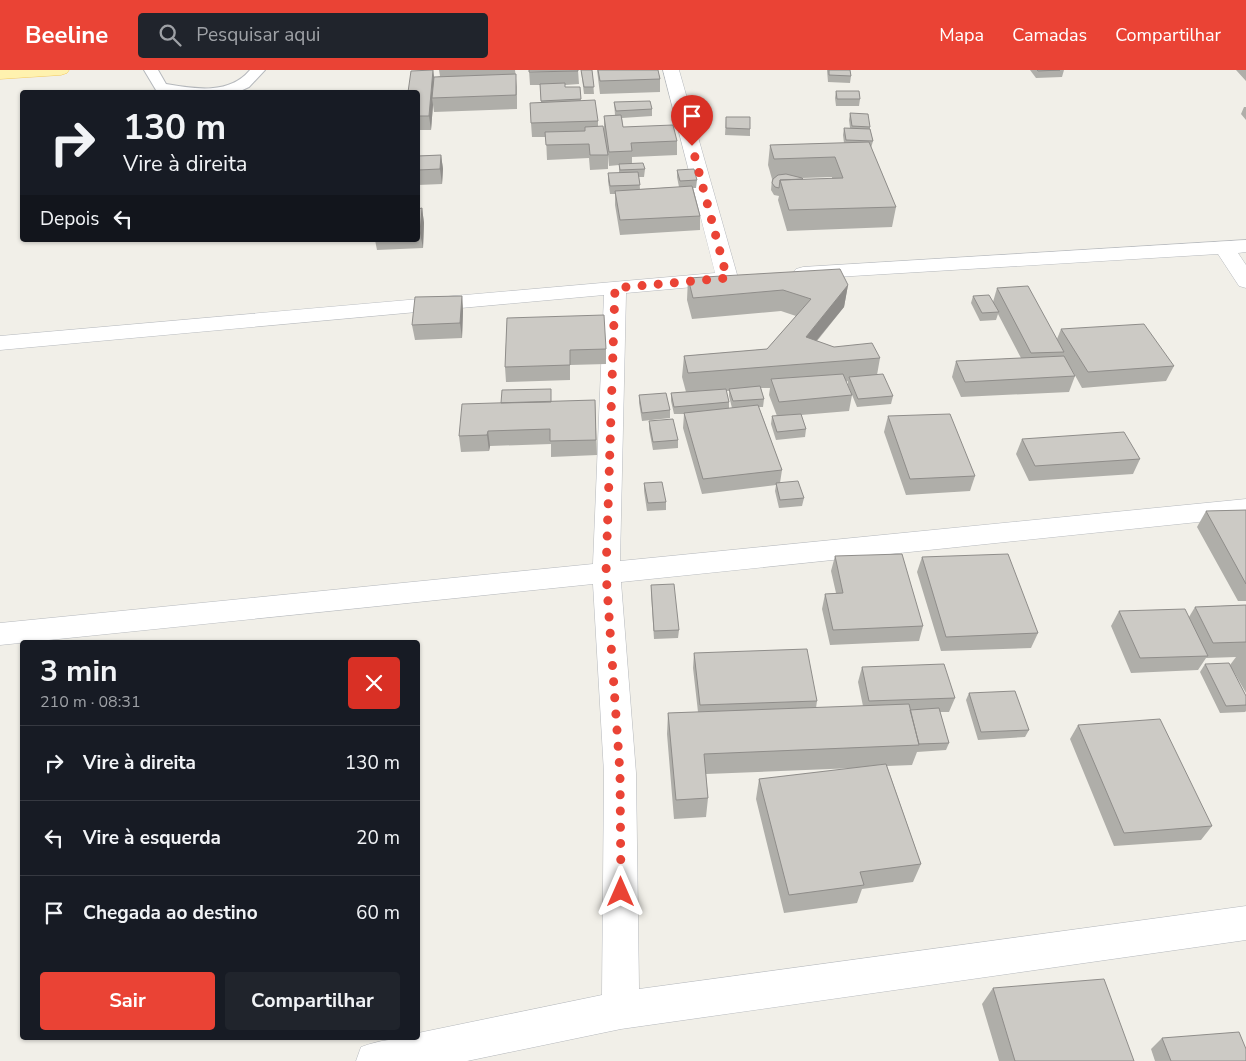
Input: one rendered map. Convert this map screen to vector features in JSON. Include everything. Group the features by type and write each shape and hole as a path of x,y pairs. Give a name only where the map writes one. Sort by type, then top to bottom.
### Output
{"main road":[{"path":"0,74 61,70"}],"street":[{"path":"0,343 737,278 671,70"},
{"path":"786,274 1246,246"},
{"path":"1224,247 1246,282"},
{"path":"615,288 606,573 620,773 621,1010"},
{"path":"0,634 1246,508"},
{"path":"375,1061 621,1010 1246,923"}],"lane":[{"path":"151,70 161,87 178,90"},
{"path":"234,90 251,80 258,70"}],"building":[{"path":"433,70 429,116 420,116 420,90 408,90 411,71"},
{"path":"529,70 578,70 578,71 529,72"},
{"path":"581,70 592,70 594,87 584,87"},
{"path":"598,70 658,70 660,79 600,81"},
{"path":"829,70 850,70 851,76 829,75"},
{"path":"516,74 516,95 432,98 434,77"},
{"path":"565,83 565,87 580,87 581,99 541,101 540,84"},
{"path":"836,91 859,91 860,99 837,99"},
{"path":"595,100 598,121 531,123 530,103"},
{"path":"650,101 652,109 616,111 614,102"},
{"path":"850,113 868,114 870,127 852,126"},
{"path":"621,115 623,127 673,125 677,141 631,143 632,151 609,152 604,116"},
{"path":"726,117 750,117 750,129 726,128"},
{"path":"603,126 608,155 590,155 589,144 546,145 545,132 585,131 585,127"},
{"path":"844,128 870,129 873,141 846,140"},
{"path":"869,142 896,207 789,210 780,180 843,178 835,157 774,159 770,145"},
{"path":"441,155 440,169 420,170 420,156"},
{"path":"643,163 645,169 620,170 619,164"},
{"path":"694,169 697,180 680,181 677,170"},
{"path":"638,172 640,185 610,186 608,173"},
{"path":"786,174 803,179 780,180 779,188 775,187 772,183 773,179 778,175"},
{"path":"692,186 700,216 620,220 615,191"},
{"path":"420,208 422,208 420,233"},
{"path":"840,269 848,285 806,337 834,347 872,343 880,358 688,373 684,356 767,349 811,299 783,290 693,298 688,278"},
{"path":"1028,286 1064,352 1031,353 997,288"},
{"path":"989,295 999,312 982,313 973,296"},
{"path":"462,296 460,323 412,325 415,297"},
{"path":"604,315 606,349 570,350 570,365 505,367 507,318"},
{"path":"1144,324 1174,366 1088,372 1061,329"},
{"path":"1064,356 1075,376 965,382 956,361"},
{"path":"843,374 852,395 779,402 771,379"},
{"path":"883,374 893,396 858,399 849,377"},
{"path":"760,386 764,399 733,401 729,389"},
{"path":"551,389 551,402 501,403 502,390"},
{"path":"726,389 729,402 674,407 671,393"},
{"path":"666,393 670,410 642,413 639,395"},
{"path":"595,400 596,440 550,441 550,429 488,431 487,435 459,436 462,404"},
{"path":"758,405 782,470 703,479 684,413"},
{"path":"801,414 806,429 777,432 772,416"},
{"path":"950,414 975,476 910,479 888,416"},
{"path":"673,419 678,440 653,442 649,421"},
{"path":"1124,432 1140,459 1035,466 1022,439"},
{"path":"798,481 804,498 780,500 776,483"},
{"path":"662,482 666,502 648,503 644,483"},
{"path":"1246,510 1246,584 1206,511"},
{"path":"902,554 923,626 833,630 825,594 843,593 835,556"},
{"path":"1008,554 1038,633 946,637 922,557"},
{"path":"674,584 679,630 654,631 651,585"},
{"path":"1246,605 1246,642 1213,643 1195,607"},
{"path":"1185,609 1208,656 1140,658 1119,611"},
{"path":"807,649 817,701 700,705 694,653"},
{"path":"1229,663 1246,696 1246,705 1226,706 1205,664"},
{"path":"944,664 955,698 869,701 862,667"},
{"path":"1015,691 1029,730 981,732 969,693"},
{"path":"909,704 919,745 704,754 708,798 676,800 668,713"},
{"path":"939,708 949,743 919,744 910,710"},
{"path":"1160,719 1212,826 1124,833 1078,725"},
{"path":"886,764 921,864 860,872 864,885 789,895 759,779"},
{"path":"1104,979 1134,1061 1015,1061 993,988"},
{"path":"1239,1032 1246,1049 1246,1061 1171,1061 1162,1038"}],"route":[{"path":"621,892 620,773 606,573 615,288 727,278 692,146"}]}
